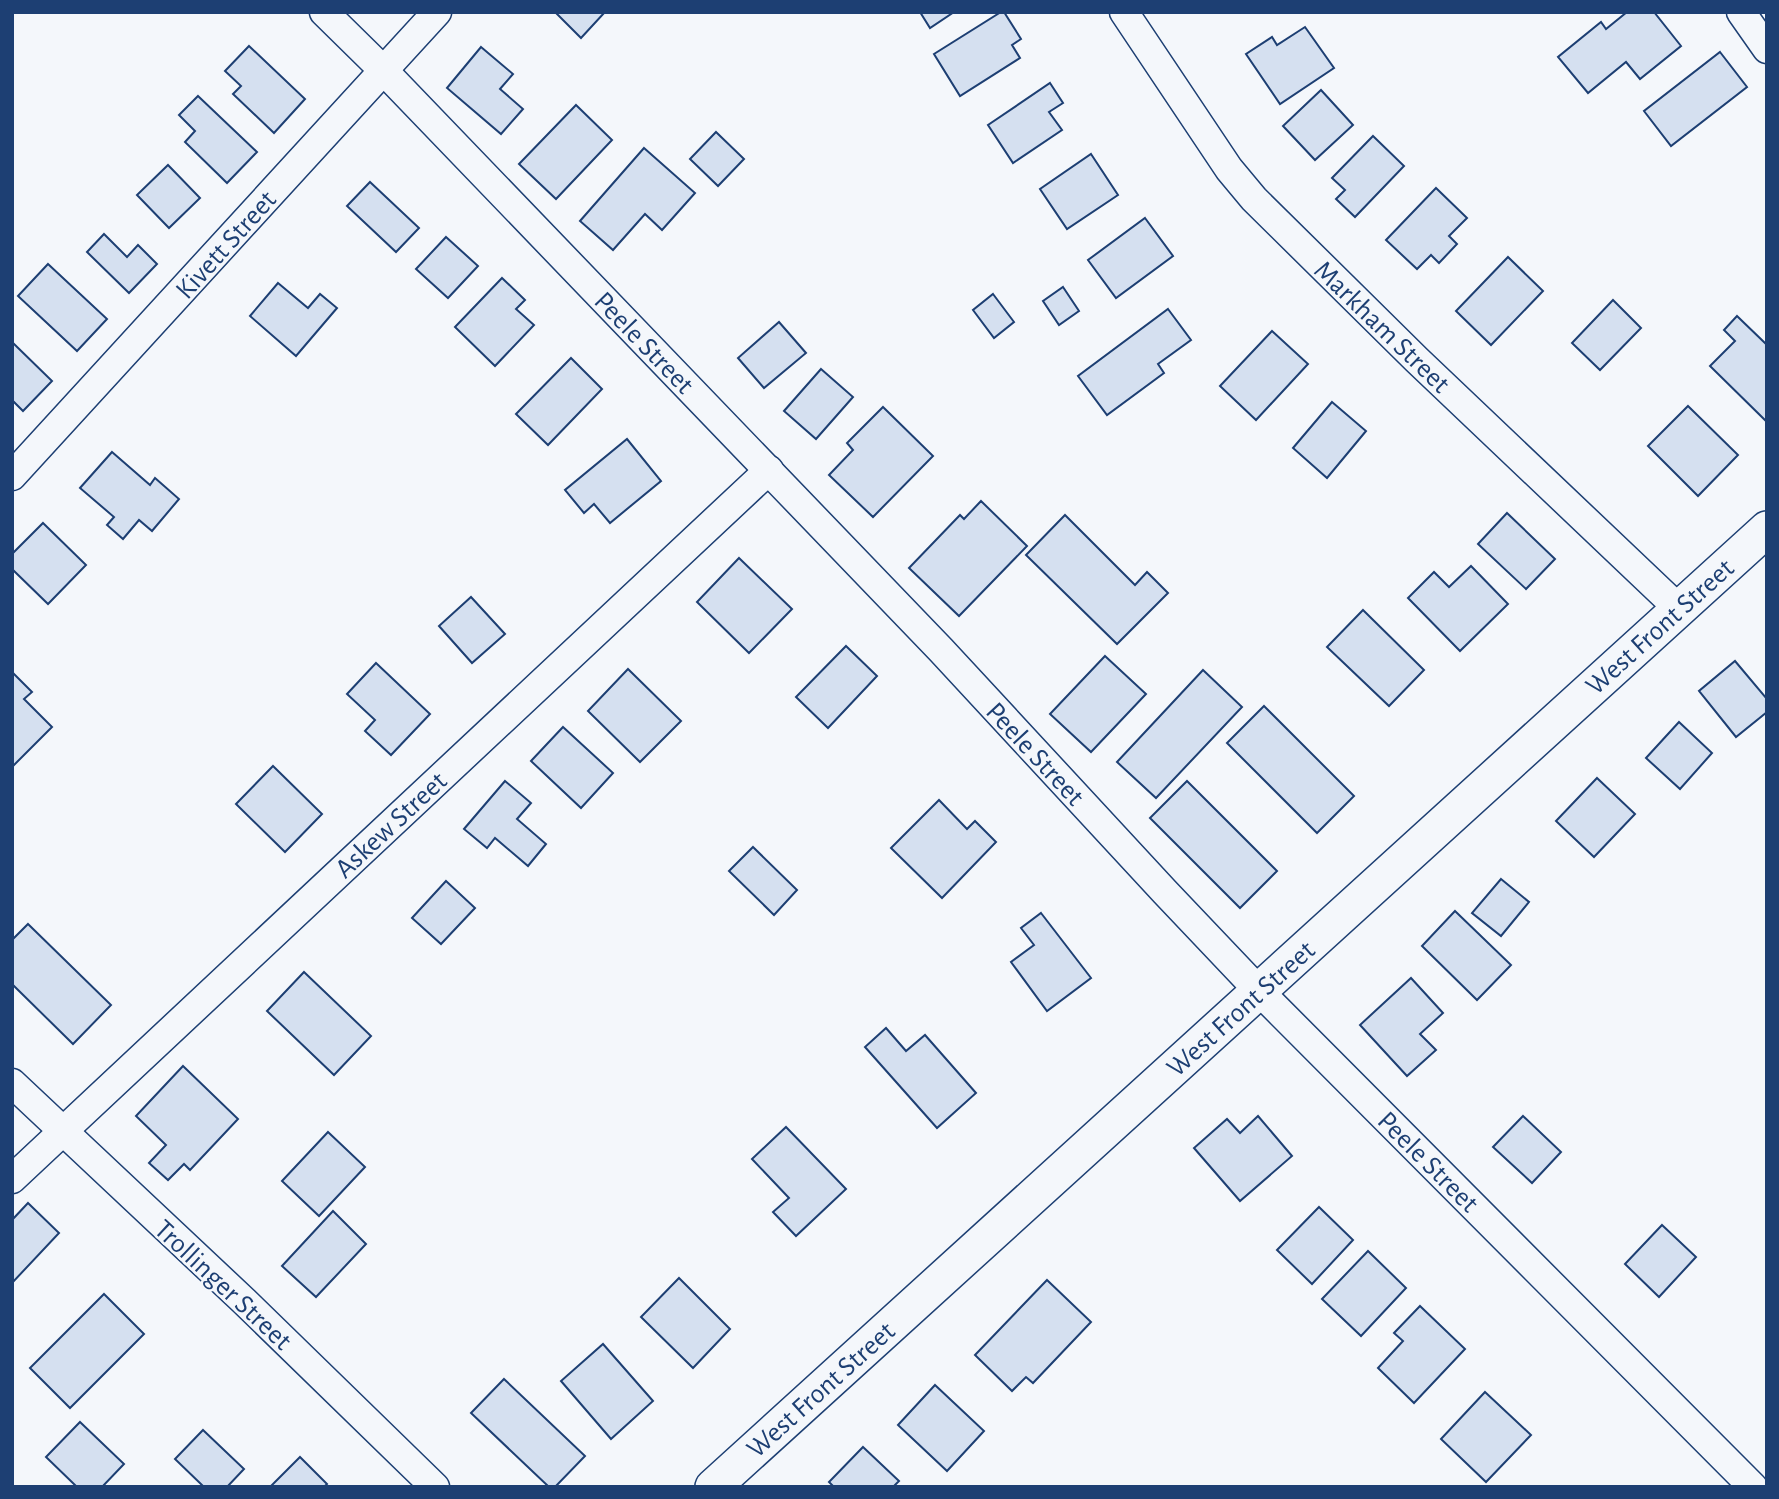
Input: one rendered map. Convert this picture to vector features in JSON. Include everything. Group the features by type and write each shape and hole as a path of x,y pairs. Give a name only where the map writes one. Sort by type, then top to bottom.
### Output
{"street":[{"name":"Peele Street","path":"324,12 941,650 1259,991 1753,1487"},
{"name":"Kivett Street","path":"12,477 437,12"},
{"name":"Markham Street","path":"1124,12 1222,158 1254,199 1417,360 1679,609"},
{"path":"1741,12 1767,49"},
{"name":"Askew Street","path":"12,1179 769,470"},
{"name":"West Front Street","path":"713,1487 1767,529"},
{"name":"Trollinger Street","path":"12,1083 245,1302 435,1487"}],"building":[{"path":"555,12 605,12 581,38"},
{"path":"920,12 954,12 930,28"},
{"path":"1004,12 1021,39 1012,45 1020,58 960,96 934,54"},
{"path":"1627,12 1654,12 1681,46 1640,79 1626,62 1588,93 1558,57 1601,22 1606,29"},
{"path":"1305,27 1334,68 1280,104 1246,54 1272,37 1277,45"},
{"path":"249,46 305,99 274,133 233,94 241,86 225,71"},
{"path":"481,47 513,74 500,89 523,109 501,134 447,88"},
{"path":"1720,52 1747,87 1671,146 1644,111"},
{"path":"1050,83 1063,103 1049,112 1062,130 1013,163 988,125"},
{"path":"1321,90 1353,125 1315,160 1283,126"},
{"path":"198,96 257,152 227,183 185,142 195,131 179,115"},
{"path":"576,105 612,140 556,199 519,164"},
{"path":"716,132 744,159 718,186 690,159"},
{"path":"1373,136 1404,166 1355,217 1336,199 1345,190 1332,178"},
{"path":"644,148 695,193 662,230 645,214 613,250 580,221"},
{"path":"1091,154 1118,195 1067,229 1040,189"},
{"path":"168,165 200,198 169,228 137,195"},
{"path":"370,182 419,228 396,252 347,206"},
{"path":"1436,188 1467,218 1449,236 1457,244 1439,263 1431,255 1417,269 1386,240"},
{"path":"1145,218 1173,256 1116,298 1088,260"},
{"path":"104,234 127,257 138,245 157,264 129,293 87,252"},
{"path":"446,237 478,266 448,298 416,269"},
{"path":"1508,257 1543,291 1491,345 1456,311"},
{"path":"48,264 107,319 77,351 18,296"},
{"path":"502,278 525,300 516,309 534,325 495,366 455,327"},
{"path":"278,283 308,308 320,294 337,308 296,356 250,316"},
{"path":"1063,287 1079,311 1059,325 1043,301"},
{"path":"993,294 1014,322 994,338 973,310"},
{"path":"1613,300 1641,328 1600,370 1572,343"},
{"path":"1168,309 1191,340 1158,364 1164,373 1107,415 1078,376"},
{"path":"1737,316 1767,345 1767,422 1710,366 1735,341 1724,330"},
{"path":"779,322 806,353 764,388 738,358"},
{"path":"1272,331 1308,364 1256,420 1220,386"},
{"path":"12,342 52,381 23,411 12,400"},
{"path":"571,358 602,389 548,445 516,414"},
{"path":"821,369 853,397 816,439 784,411"},
{"path":"1332,402 1366,431 1327,478 1293,448"},
{"path":"1688,406 1738,455 1698,496 1648,446"},
{"path":"883,407 933,456 873,517 829,475 853,450 847,443"},
{"path":"627,439 661,481 610,523 594,504 584,513 565,490"},
{"path":"112,452 150,485 155,478 179,499 152,531 139,520 123,539 107,525 114,517 80,488"},
{"path":"981,501 1027,546 959,616 909,568 960,515 964,519"},
{"path":"1507,513 1555,559 1526,589 1478,544"},
{"path":"1065,515 1135,585 1147,572 1168,593 1117,644 1026,555"},
{"path":"43,523 86,565 48,604 12,569 12,554"},
{"path":"739,558 792,609 749,653 697,602"},
{"path":"1471,566 1508,604 1460,651 1408,598 1434,572 1449,587"},
{"path":"471,597 505,634 472,663 439,626"},
{"path":"1363,610 1424,670 1389,706 1327,647"},
{"path":"846,646 877,676 828,728 796,697"},
{"path":"1105,656 1146,694 1091,752 1050,714"},
{"path":"1735,661 1767,699 1767,712 1736,737 1699,691"},
{"path":"376,663 430,714 391,755 365,731 375,720 347,694"},
{"path":"628,669 681,721 640,762 588,711"},
{"path":"1203,670 1242,707 1156,798 1117,762"},
{"path":"14,674 32,692 24,699 52,727 12,767 12,676"},
{"path":"1264,706 1354,796 1317,833 1227,743"},
{"path":"1679,722 1712,753 1680,789 1646,758"},
{"path":"563,727 613,773 581,808 531,761"},
{"path":"273,766 322,814 285,852 236,804"},
{"path":"1597,778 1635,814 1594,857 1556,821"},
{"path":"505,781 531,803 517,819 546,844 528,866 495,838 487,848 464,829"},
{"path":"1187,781 1277,871 1240,908 1150,818"},
{"path":"939,800 967,829 975,821 996,842 942,898 891,848"},
{"path":"753,847 797,890 774,915 729,871"},
{"path":"1501,879 1529,902 1501,936 1472,913"},
{"path":"446,881 475,908 441,944 412,918"},
{"path":"1455,911 1511,965 1477,1000 1422,946"},
{"path":"1041,913 1091,978 1047,1011 1011,962 1034,945 1021,928"},
{"path":"28,924 111,1005 73,1044 12,984 12,940"},
{"path":"304,972 371,1036 334,1075 267,1011"},
{"path":"1411,978 1443,1013 1420,1034 1436,1050 1407,1076 1360,1025"},
{"path":"886,1028 906,1051 925,1035 976,1093 937,1128 865,1047"},
{"path":"183,1066 238,1119 190,1170 184,1164 168,1180 149,1163 166,1145 136,1116"},
{"path":"1258,1116 1292,1156 1240,1201 1194,1148 1227,1119 1240,1133"},
{"path":"1523,1116 1561,1152 1532,1183 1493,1147"},
{"path":"786,1127 846,1189 796,1236 773,1212 789,1198 752,1159"},
{"path":"328,1132 365,1167 319,1216 282,1181"},
{"path":"28,1203 59,1233 12,1283 12,1220"},
{"path":"1319,1207 1353,1240 1312,1284 1277,1250"},
{"path":"333,1211 366,1244 316,1297 282,1266"},
{"path":"1662,1225 1696,1257 1659,1297 1625,1264"},
{"path":"1368,1251 1406,1288 1361,1336 1322,1299"},
{"path":"679,1278 730,1329 693,1368 641,1317"},
{"path":"1047,1280 1091,1322 1033,1383 1026,1377 1012,1391 975,1355"},
{"path":"104,1294 144,1334 70,1408 30,1368"},
{"path":"1420,1306 1465,1349 1414,1403 1378,1368 1403,1341 1394,1333"},
{"path":"603,1344 653,1401 611,1439 561,1381"},
{"path":"504,1379 585,1456 555,1487 549,1487 471,1413"},
{"path":"935,1385 984,1431 947,1471 898,1425"},
{"path":"1485,1392 1531,1435 1486,1482 1441,1439"},
{"path":"80,1422 124,1464 102,1487 77,1487 46,1457"},
{"path":"203,1430 244,1469 227,1487 204,1487 175,1459"},
{"path":"863,1447 899,1481 893,1487 834,1487 829,1482"},
{"path":"300,1457 327,1484 324,1487 270,1487"}]}
